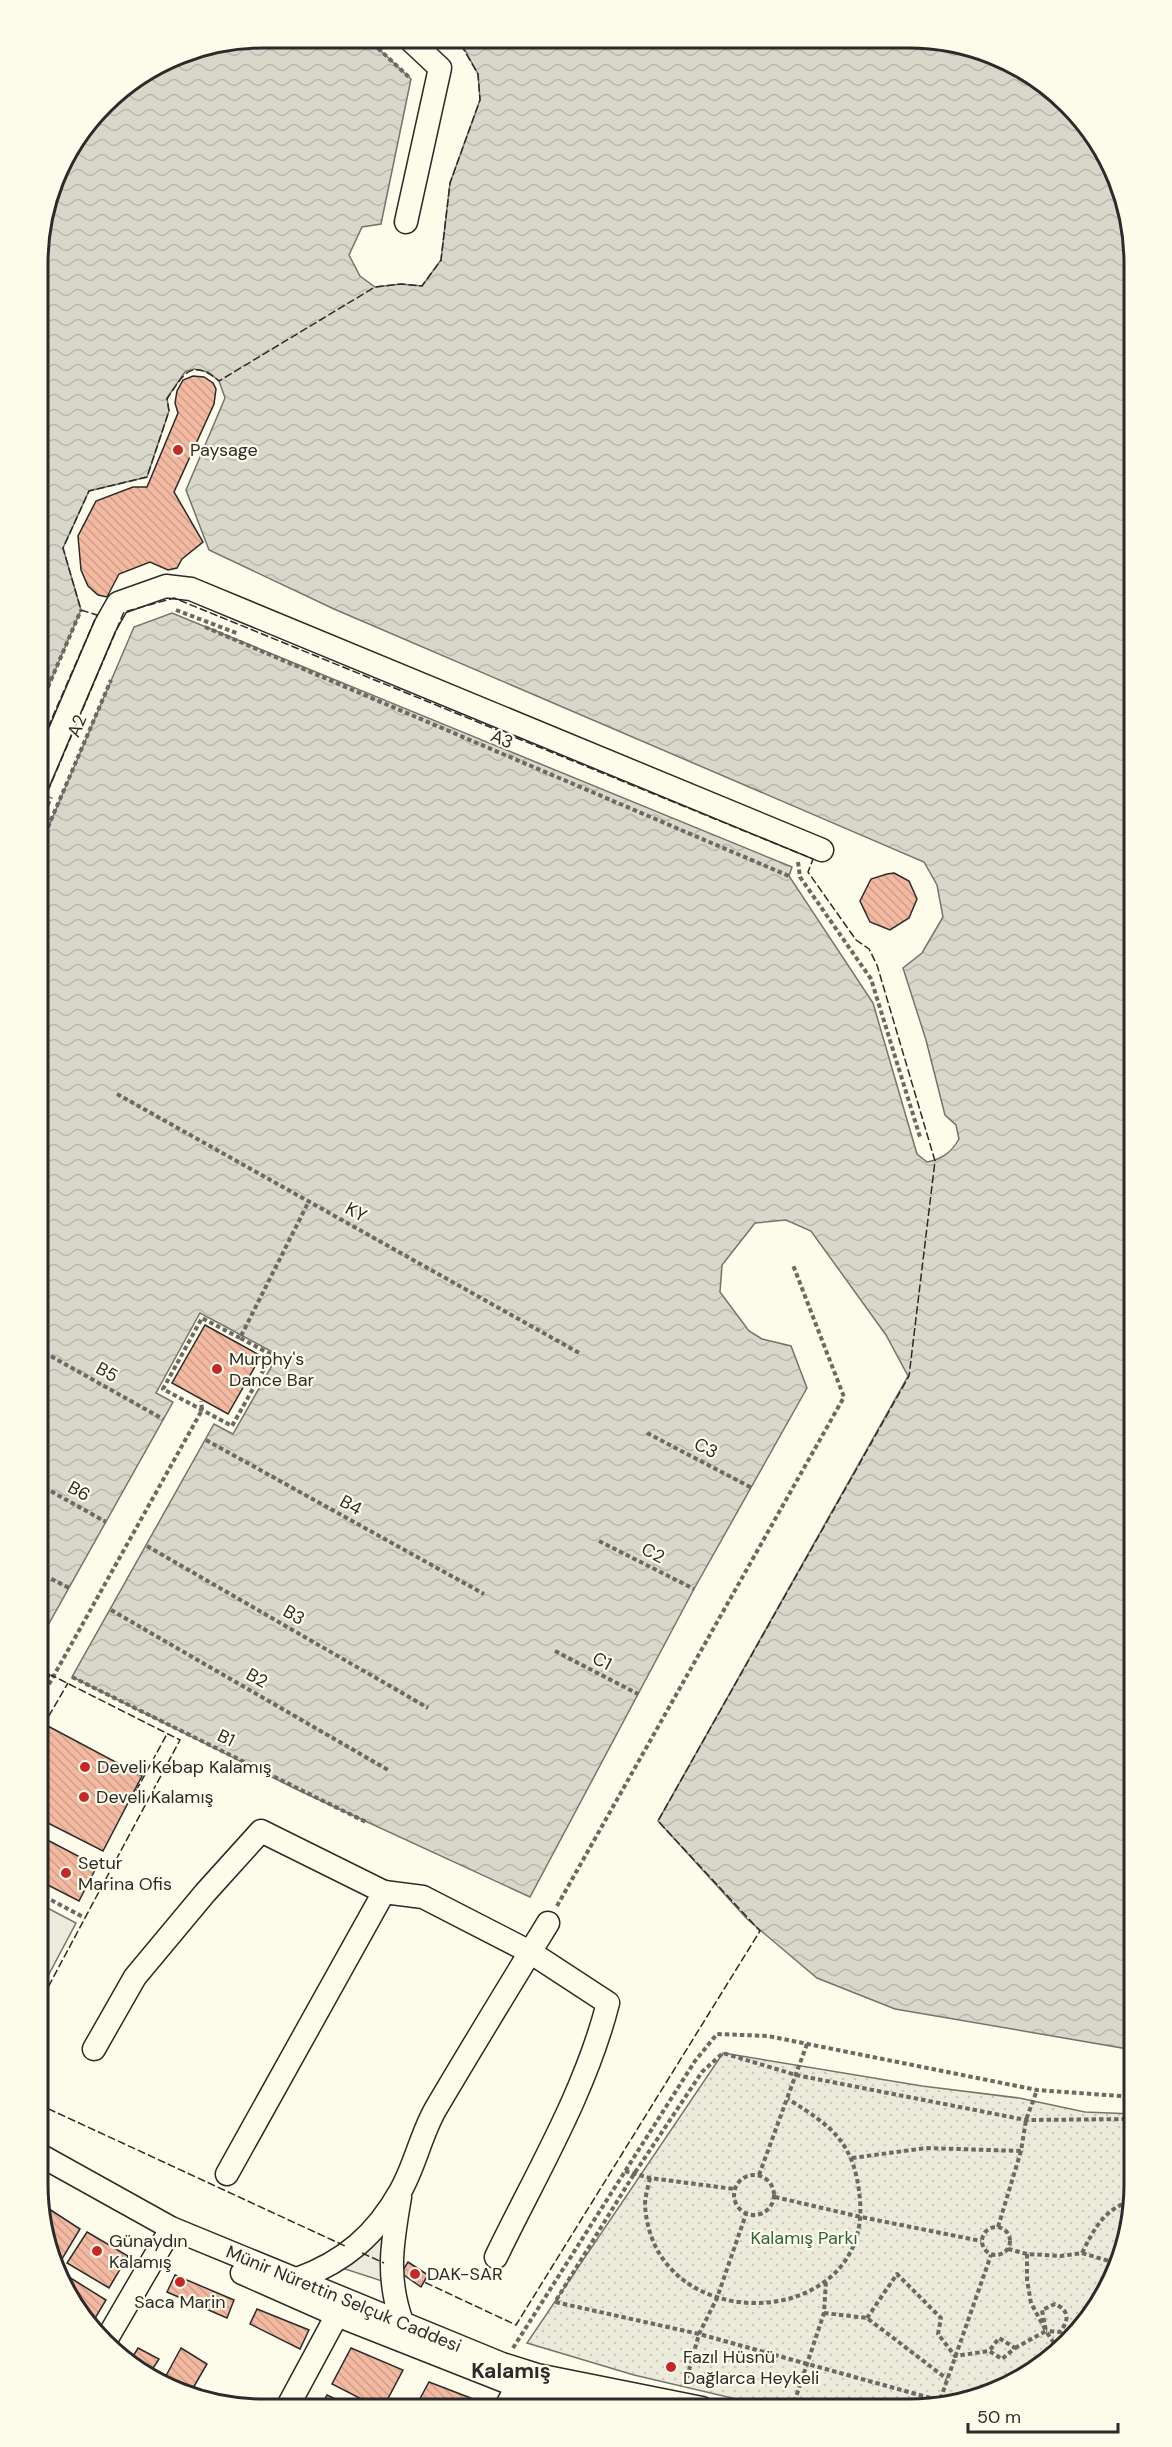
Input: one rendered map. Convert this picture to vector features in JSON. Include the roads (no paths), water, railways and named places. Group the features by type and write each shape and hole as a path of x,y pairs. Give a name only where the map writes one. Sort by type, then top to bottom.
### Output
{"street":[{"path":"406,222 440,68 419,48"},
{"path":"48,781 105,626 118,603 166,586 191,589 822,850"},
{"path":"94,2049 135,1977 205,1893 261,1831 384,1892 423,1897 530,1952 608,2003 600,2034 560,2132 496,2257"},
{"path":"227,2174 384,1892"},
{"path":"297,2279 320,2271 345,2257 374,2229 401,2190 434,2113 548,1923"},
{"name":"Münir Nürettin Selçuk Caddesi","path":"48,2160 171,2228 502,2364 537,2375 656,2399"},
{"name":"Münir Nürettin Selçuk Caddesi","path":"48,2175 165,2239 337,2315 517,2386 566,2399"},
{"path":"401,2190 392,2242 391,2266 393,2299 402,2322"},
{"path":"109,2334 165,2239"},
{"path":"292,2399 337,2315"},
{"path":"510,2399 517,2386"}],"water":[{"path":"249,48 378,48 411,79 381,224 362,227 349,255 360,276 375,287 401,284 422,286 441,260 450,183 480,100 478,74 464,48 923,48 964,55 1004,70 1040,92 1080,132 1102,168 1113,194 1124,249 1124,2048 895,2009 817,1978 747,1919 658,1821 908,1376 886,1335 811,1231 786,1220 755,1223 722,1265 720,1292 749,1331 762,1339 791,1346 807,1388 694,1589 530,1897 300,1791 72,1677 214,1424 233,1434 278,1355 200,1313 156,1393 173,1402 48,1625 48,828 134,627 172,613 792,867 789,876 873,1003 917,1154 927,1162 937,1159 946,1155 959,1139 956,1125 945,1115 926,1040 903,968 922,953 943,917 937,885 924,862 334,609 209,550 186,490 225,398 219,381 208,372 194,369 185,372 167,398 169,411 147,477 89,491 63,548 81,610 48,687 48,249 52,221 64,181 92,132 132,92 168,70 208,55"}],"place":[{"name":"Paysage","path":"178,450"},
{"name":"Murphy's Dance Bar","path":"217,1369"},
{"name":"Develi Kebap Kalamış","path":"85,1767"},
{"name":"Develi Kalamış","path":"84,1797"},
{"name":"Setur Marina Ofis","path":"66,1873"},
{"name":"Günaydın Kalamış","path":"97,2251"},
{"name":"DAK-SAR","path":"415,2274"},
{"name":"Saca Marin","path":"180,2282"},
{"name":"Fazıl Hüsnü Dağlarca Heykeli","path":"671,2367"}],"district":[{"name":"Kalamış","path":"511,2371"}],"park label":[{"name":"Kalamış Parkı","path":"804,2238"}]}
